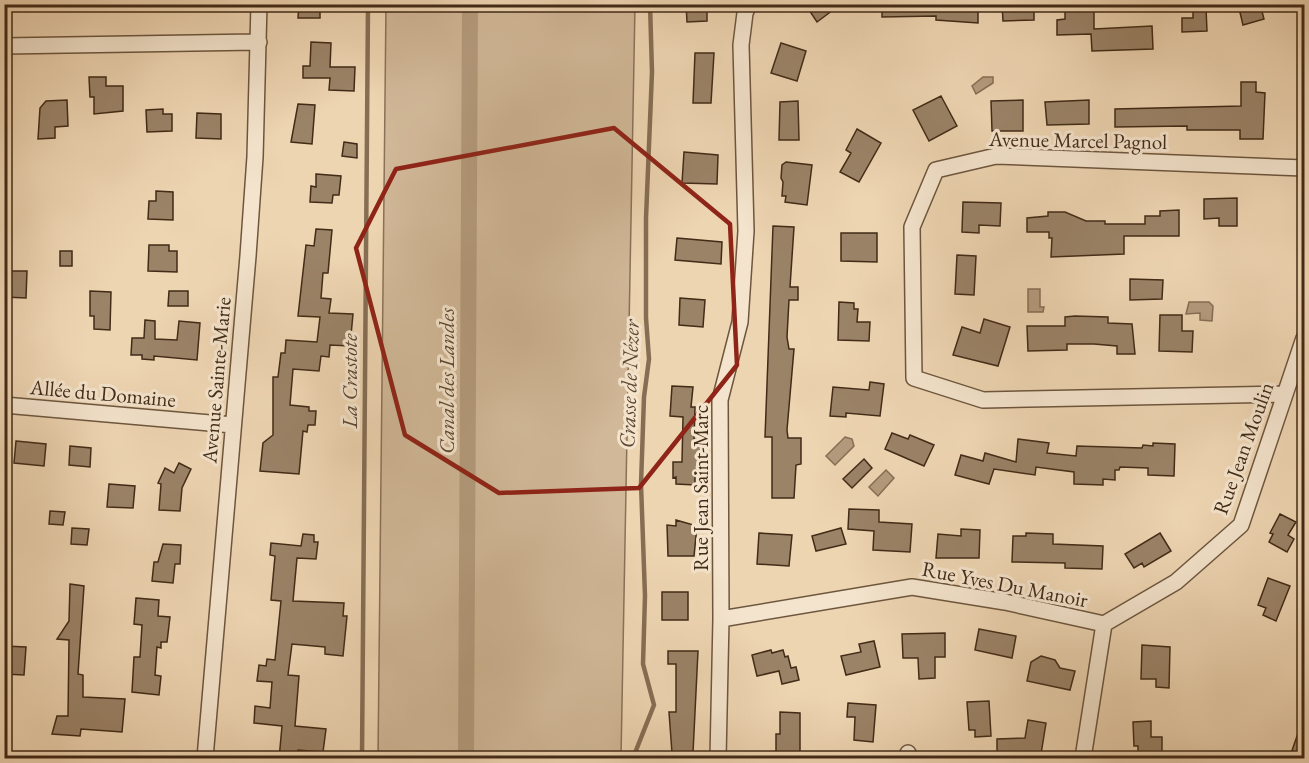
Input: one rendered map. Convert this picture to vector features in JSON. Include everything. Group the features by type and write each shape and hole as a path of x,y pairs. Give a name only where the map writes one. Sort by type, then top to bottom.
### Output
{"street":[{"name":"Avenue Sainte-Marie","path":"205,759 255,157 259,4"},
{"name":"Rue Jean Saint-Marc","path":"718,759 721,619 720,400 740,322 746,231 741,45 745,13 749,4"},
{"path":"4,46 259,42"},
{"name":"Avenue Marcel Pagnol","path":"1285,394 983,400 914,378 912,227 936,170 996,156 1305,168"},
{"name":"Rue Jean Moulin","path":"1104,624 1176,582 1241,525 1305,338"},
{"name":"Allée du Domaine","path":"4,405 233,425"},
{"name":"Rue Yves Du Manoir","path":"721,619 912,587 1005,602 1104,624"},
{"path":"1083,759 1104,624"}],"highlighted area":[{"path":"614,128 730,224 737,365 639,488 499,493 405,435 356,248 396,169"}],"shaded area":[{"path":"386,4 635,5 621,758 378,758"},
{"path":"983,77 993,77 993,83 976,94 972,86"},
{"path":"1028,289 1040,289 1040,307 1044,307 1043,312 1028,312"},
{"path":"1189,302 1209,302 1213,306 1212,321 1200,320 1200,313 1186,314"},
{"path":"845,437 852,439 854,446 835,465 826,456"},
{"path":"886,470 894,478 878,496 869,487"}],"building":[{"path":"299,4 320,4 320,18 298,18"},
{"path":"686,4 707,4 707,21 687,22"},
{"path":"805,4 841,4 817,22"},
{"path":"882,4 978,4 978,23 936,20 936,16 882,17"},
{"path":"1002,4 1034,4 1034,20 1003,21"},
{"path":"1238,4 1260,4 1264,19 1243,25"},
{"path":"1206,8 1207,31 1182,32 1182,18 1193,18 1193,9"},
{"path":"1065,11 1094,11 1094,29 1152,26 1153,49 1092,51 1091,34 1057,35 1057,20 1065,19"},
{"path":"311,42 331,43 330,67 355,67 354,91 329,90 330,78 303,78 303,66 310,66"},
{"path":"781,43 806,51 797,81 771,73"},
{"path":"695,53 714,53 711,103 693,103"},
{"path":"89,77 106,77 106,86 123,86 123,111 94,114 94,97 90,97"},
{"path":"1241,82 1256,82 1256,92 1265,93 1263,139 1240,139 1240,130 1187,130 1187,126 1115,127 1115,109 1241,106"},
{"path":"941,96 957,126 929,141 913,110"},
{"path":"67,100 68,126 55,127 55,138 38,139 40,108 46,101"},
{"path":"1023,100 1023,131 992,131 991,101"},
{"path":"1089,100 1089,124 1047,125 1045,102"},
{"path":"798,101 799,140 779,140 780,102"},
{"path":"298,104 315,105 312,144 291,142"},
{"path":"163,109 163,114 172,114 172,131 147,132 146,110"},
{"path":"197,113 221,114 221,139 196,138"},
{"path":"857,129 881,143 859,182 840,172 851,153 846,150"},
{"path":"344,142 357,144 357,158 342,156"},
{"path":"684,152 718,155 717,184 682,183"},
{"path":"786,162 812,165 807,205 785,202 786,196 782,196 782,165"},
{"path":"316,174 341,176 339,195 333,195 332,203 310,202 311,186 316,187"},
{"path":"156,191 173,192 173,220 148,219 149,201 156,201"},
{"path":"1237,198 1237,226 1219,226 1219,218 1204,219 1204,199"},
{"path":"963,202 1001,203 1000,226 979,225 979,233 962,232"},
{"path":"1179,210 1179,236 1124,236 1124,254 1051,257 1052,238 1049,238 1049,232 1027,232 1027,218 1048,216 1048,212 1065,212 1086,221 1105,221 1105,224 1145,224 1145,216 1160,216 1160,211"},
{"path":"773,226 794,227 790,287 798,287 798,300 789,300 787,337 789,349 794,349 787,430 788,438 801,438 801,464 796,465 794,498 772,498 772,437 765,437"},
{"path":"316,229 332,230 328,273 323,273 321,298 331,299 329,313 353,314 350,346 330,345 329,357 321,356 319,371 293,369 290,405 309,407 309,411 316,411 315,425 308,425 307,432 303,431 299,474 260,471 263,443 273,435 273,377 278,377 281,353 285,353 286,340 317,342 320,317 298,316 306,245 314,246"},
{"path":"841,233 877,233 877,262 841,261"},
{"path":"677,238 722,242 721,264 675,260"},
{"path":"149,245 169,245 169,251 177,251 177,272 148,271"},
{"path":"60,251 72,251 72,266 60,266"},
{"path":"957,255 976,256 974,295 955,294"},
{"path":"5,271 27,271 26,298 5,297"},
{"path":"1130,279 1163,280 1162,299 1130,300"},
{"path":"90,291 111,292 110,330 94,329 94,316 90,316"},
{"path":"169,291 188,291 188,306 168,306"},
{"path":"680,298 705,300 703,327 679,325"},
{"path":"839,302 854,303 854,309 858,309 857,322 870,322 869,341 838,340"},
{"path":"1160,315 1182,315 1182,331 1193,331 1192,352 1159,351"},
{"path":"1065,317 1108,317 1108,323 1132,324 1135,354 1117,354 1117,346 1094,344 1067,344 1067,350 1028,351 1027,326 1065,326"},
{"path":"984,319 1010,327 998,366 953,355 962,327 980,333"},
{"path":"145,320 155,321 155,339 177,340 179,321 200,323 197,360 154,356 154,360 142,359 142,355 131,355 132,338 144,338"},
{"path":"870,382 884,384 880,416 846,413 846,417 830,416 833,387 869,390"},
{"path":"672,386 693,387 691,407 695,407 694,439 700,439 700,470 695,470 695,485 676,484 676,477 673,478 673,462 682,462 683,417 670,416"},
{"path":"892,433 908,439 910,435 934,445 924,466 885,449"},
{"path":"1018,439 1049,443 1047,453 1076,456 1077,446 1142,448 1143,445 1153,446 1153,443 1175,444 1174,476 1148,475 1148,468 1120,467 1119,470 1115,470 1115,480 1103,479 1103,485 1074,484 1074,472 1036,467 1035,475 994,469 989,484 955,475 961,455 983,461 985,453 1016,462"},
{"path":"16,441 46,444 44,466 14,463"},
{"path":"70,446 91,448 90,467 69,465"},
{"path":"864,459 872,468 852,488 843,479"},
{"path":"179,463 191,469 182,488 180,511 159,510 161,484 158,483 165,468 174,473"},
{"path":"109,484 135,486 133,508 107,507"},
{"path":"849,509 879,510 879,522 912,524 910,552 873,550 874,531 848,529"},
{"path":"50,511 65,512 63,525 49,524"},
{"path":"1280,514 1296,522 1288,535 1294,539 1287,552 1269,542 1273,534 1270,533"},
{"path":"676,520 697,526 694,556 668,556 667,525 676,526"},
{"path":"72,528 89,529 87,545 71,544"},
{"path":"841,528 846,544 816,551 812,536"},
{"path":"961,529 980,530 979,558 936,558 938,534 961,536"},
{"path":"759,533 792,535 789,566 757,564"},
{"path":"1026,533 1053,534 1053,544 1103,546 1102,569 1065,568 1065,563 1012,562 1013,536 1026,536"},
{"path":"1160,533 1171,551 1144,567 1142,563 1134,568 1125,554"},
{"path":"303,534 314,535 314,542 318,542 316,559 297,558 293,601 344,603 343,616 347,616 343,656 325,654 325,647 292,644 288,675 299,676 295,726 326,729 323,752 298,750 297,759 279,759 282,726 254,723 255,706 270,708 272,682 257,681 259,665 266,666 267,659 275,660 281,601 271,600 275,556 270,555 271,543 301,546"},
{"path":"163,544 181,545 180,564 175,564 173,583 152,581 154,562 158,562"},
{"path":"1268,578 1290,586 1276,621 1263,615 1266,608 1258,605"},
{"path":"70,584 84,586 78,674 83,675 83,697 125,699 122,732 81,729 80,736 52,734 57,716 68,716 69,640 57,639 69,621"},
{"path":"662,592 688,592 688,620 662,620"},
{"path":"136,598 159,600 158,616 170,617 167,642 161,642 161,648 157,647 155,675 161,676 159,695 132,692 134,657 140,657 142,625 134,624"},
{"path":"979,629 1016,636 1012,658 975,650"},
{"path":"945,633 945,657 935,657 935,678 919,679 918,658 903,658 902,634"},
{"path":"874,641 880,667 846,675 841,656 861,652 859,644"},
{"path":"1142,645 1170,647 1169,688 1156,687 1156,679 1141,679"},
{"path":"4,646 26,647 24,675 4,674"},
{"path":"771,650 772,653 783,650 785,657 788,656 791,668 796,667 799,680 782,684 779,671 757,676 752,655"},
{"path":"668,651 698,651 693,753 672,753 669,712 676,712 676,664 668,664"},
{"path":"1041,656 1055,660 1060,668 1075,671 1070,690 1027,681 1031,662"},
{"path":"989,701 991,736 975,737 975,730 969,730 967,702"},
{"path":"848,703 876,705 873,742 854,740 855,717 847,717"},
{"path":"780,712 800,713 800,753 776,752 776,734 780,734"},
{"path":"1303,719 1305,759 1289,759"},
{"path":"1028,720 1046,723 1041,754 1032,752 1031,759 1028,759 997,753 997,739 1025,738"},
{"path":"1151,721 1151,737 1162,737 1162,752 1138,753 1138,746 1134,746 1133,722"}],"waterway":[{"name":"La Crastote","path":"362,758 368,4"},
{"name":"Canal des Landes","path":"466,758 470,4"},
{"name":"Crasse de Nézer","path":"633,758 654,705 643,664 645,596 641,484 644,397 649,359 646,318 646,218 652,72 650,4"}]}
